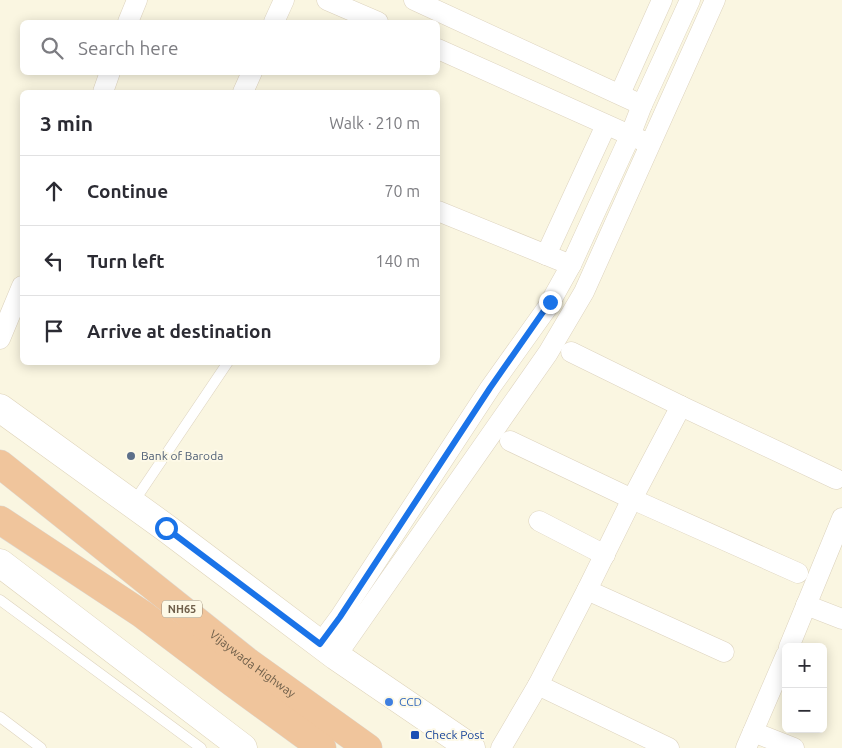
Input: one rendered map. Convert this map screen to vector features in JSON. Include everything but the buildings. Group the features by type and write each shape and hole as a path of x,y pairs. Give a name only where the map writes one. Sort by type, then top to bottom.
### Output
{"highway":[{"name":"Vijaywada Highway","path":"0,464 248,662 368,748"},
{"name":"NH65","path":"0,520 142,614 322,748"}],"street":[{"path":"129,20 137,0"},
{"path":"275,20 284,0"},
{"path":"327,0 373,20"},
{"path":"414,0 642,105"},
{"path":"620,94 662,0"},
{"path":"328,650 340,617 490,388 550,302 571,265 690,0"},
{"path":"328,650 548,353 584,292 715,0"},
{"path":"440,50 650,144"},
{"path":"104,90 109,75"},
{"path":"244,90 251,75"},
{"path":"546,255 606,125"},
{"path":"440,212 571,265"},
{"path":"0,339 20,291"},
{"path":"550,302 571,314"},
{"path":"571,352 836,479"},
{"path":"501,748 538,685 588,590 632,499 681,406"},
{"path":"0,408 328,650 471,748"},
{"path":"510,441 632,499 798,573"},
{"path":"791,643 842,518"},
{"path":"538,521 605,555"},
{"path":"0,563 243,748"},
{"path":"588,590 724,652"},
{"path":"806,605 842,620"},
{"path":"782,664 749,740 794,748"},
{"path":"538,685 669,748"}],"lane":[{"path":"132,504 226,365"},
{"path":"0,600 201,748"},
{"path":"0,717 41,748"}],"place":[{"name":"Bank of Baroda","path":"131,456"},
{"name":"CCD","path":"389,702"},
{"name":"Check Post","path":"415,735"}],"route":[{"path":"166,528 320,644 340,617 490,388 550,302"}]}
